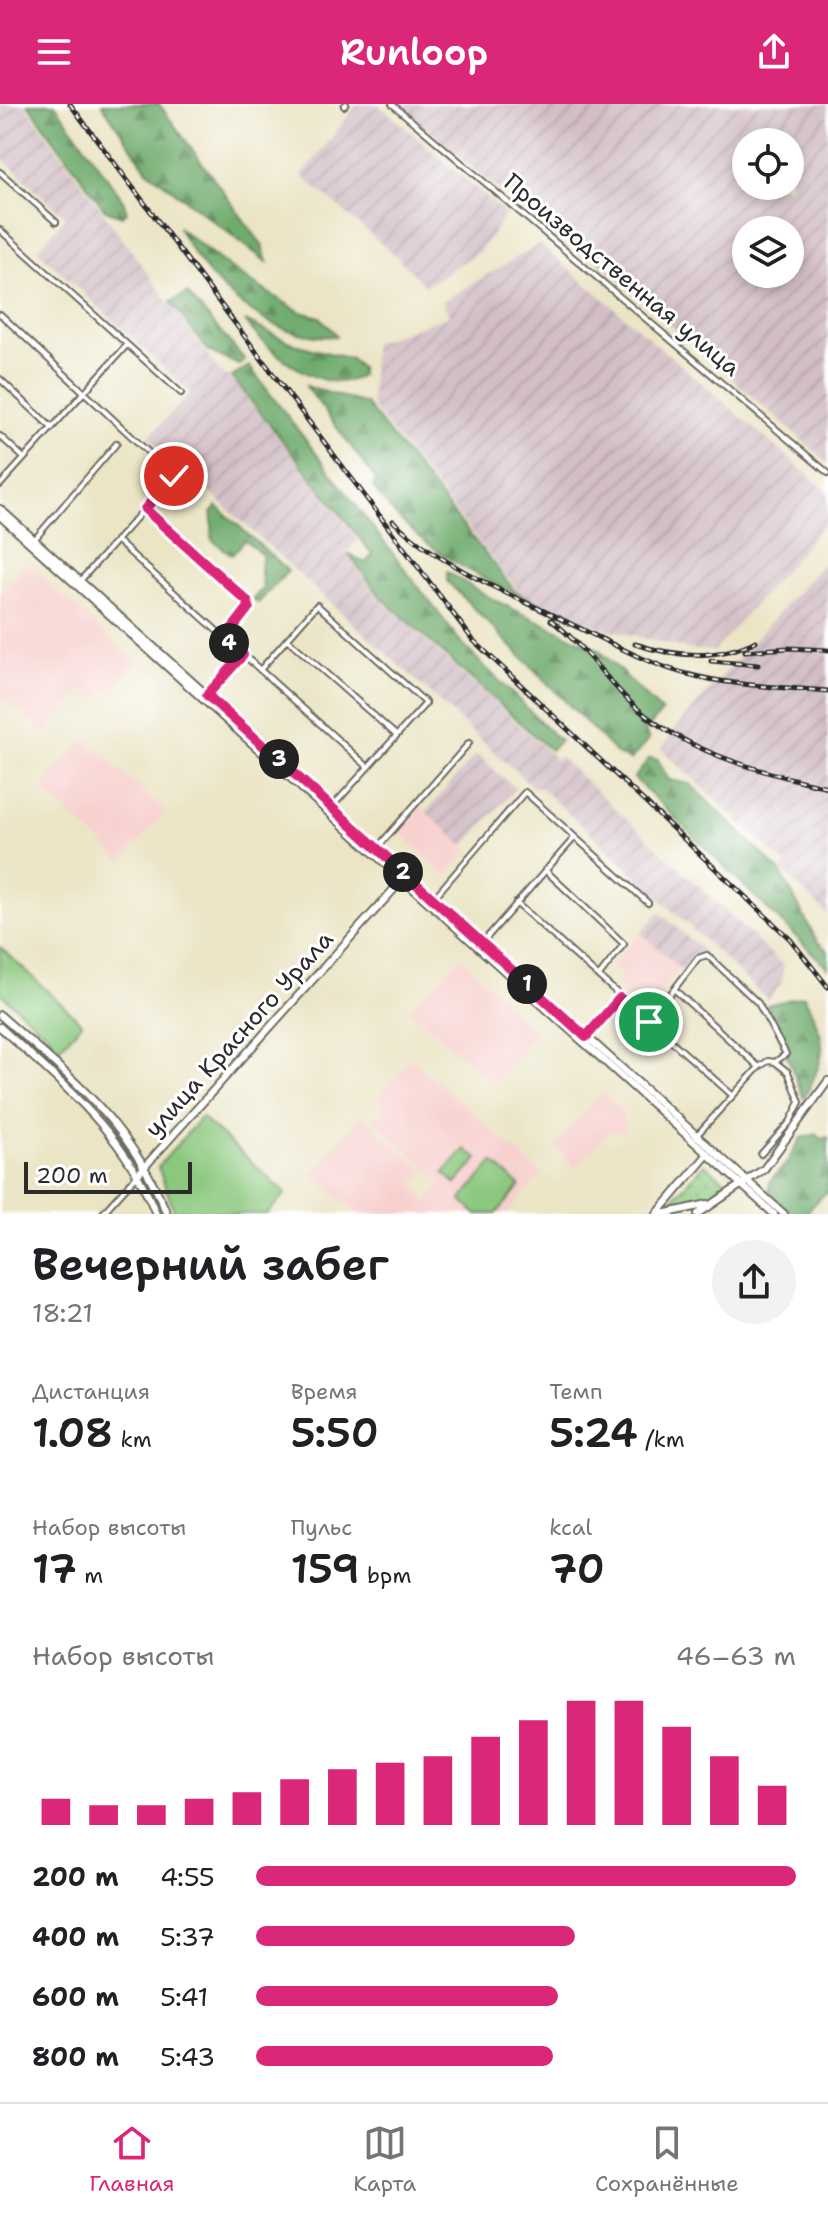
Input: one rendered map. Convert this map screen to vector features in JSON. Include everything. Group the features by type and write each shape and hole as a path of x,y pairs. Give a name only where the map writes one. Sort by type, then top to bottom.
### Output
{"main road":[{"path":"0,509 32,542"},
{"path":"0,516 206,697 708,1154 784,1214"},
{"path":"330,809 377,848 481,945"},
{"name":"улица Красного Урала","path":"139,1173 405,877"},
{"path":"0,1015 94,1100 145,1165 167,1214"},
{"path":"0,1027 88,1109 122,1146 139,1173 156,1214"},
{"path":"584,1039 696,1136 774,1214"},
{"path":"698,1214 746,1184 770,1162 828,1081"},
{"path":"660,1214 708,1154"},
{"path":"660,1214 712,1203"}],"street":[{"name":"Производственная улица","path":"392,104 828,473"},
{"path":"0,172 56,222"},
{"path":"0,230 181,393"},
{"path":"0,314 174,476 78,583"},
{"path":"0,485 127,345"},
{"path":"0,379 51,427"},
{"path":"0,436 24,458"},
{"path":"32,542 117,443"},
{"path":"145,509 247,601 247,613 225,638"},
{"path":"116,540 368,767"},
{"path":"260,670 317,605 426,703 330,809"},
{"path":"287,639 396,736"},
{"path":"206,697 243,655"},
{"path":"377,848 469,743"},
{"path":"433,899 525,792 648,903"},
{"path":"481,945 575,837"},
{"path":"545,870 624,944 599,976"},
{"path":"516,903 732,1095"},
{"path":"649,1022 676,991 698,958 707,955 758,1003 786,1054 775,1062"},
{"path":"676,991 759,1067"},
{"path":"584,1039 620,998"},
{"path":"696,1136 759,1067 768,1061 775,1062 788,1072 800,1102 790,1122 761,1154"},
{"name":"улица Красного Урала","path":"102,1214 139,1173"}],"shaded area":[{"path":"0,104 24,104 222,375 230,377 359,541 345,552 380,599 554,757 551,761 560,757 784,966 781,984 768,1000 586,829 538,786 534,788 149,437 191,393 37,250 66,218 0,156"},
{"path":"358,104 378,104 506,214 480,251 425,286 397,257 302,176"},
{"path":"398,104 828,104 828,463 566,233 513,193 504,195"},
{"path":"540,244 828,492 828,520 714,651 687,649 573,620 518,591 371,405 373,343 449,316 443,301"},
{"path":"828,558 828,915 782,871 786,865 661,749 680,723"},
{"path":"27,564 137,662 108,693 105,690 98,698 82,690 43,733 0,695 0,594"},
{"path":"85,739 166,812 121,861 41,788"},
{"path":"476,754 515,788 464,846 426,812"},
{"path":"419,805 469,850 446,876 396,830"},
{"path":"659,912 704,952 685,973 641,933"},
{"path":"641,933 680,968 647,1013 616,985 622,976 611,966"},
{"path":"460,957 537,1034 492,1084 410,1010"},
{"path":"411,1059 542,1174 507,1214 358,1214 312,1174 362,1116 425,1172 414,1184 427,1203 442,1184 373,1119 384,1107 377,1100"},
{"path":"601,1092 623,1112 625,1132 608,1132 574,1169 555,1146"}],"green space":[{"path":"28,104 55,104 123,200 127,212 122,216 105,210"},
{"path":"102,104 159,104 262,245 267,262 147,170"},
{"path":"178,227 230,268 272,295 301,312 320,317 337,336 287,330 243,306 206,269"},
{"path":"187,293 245,360 239,365 208,351 171,302"},
{"path":"245,321 294,344 351,359 360,368 361,376 346,381 330,381 313,376 281,357"},
{"path":"249,366 463,645 560,741 550,750 381,597 348,553 365,563 373,555 232,377"},
{"path":"306,386 366,404 515,591 543,606 471,572 408,527 373,487 376,480"},
{"path":"217,506 288,571 258,603 253,599 263,588 260,565 263,556 245,540 232,555 212,540 212,512"},
{"path":"447,572 496,601 598,649 662,712 645,731 649,740 630,760 617,754 447,581"},
{"path":"650,758 658,760 669,780 690,784 780,871 817,941 828,951 828,968 634,778"},
{"path":"0,947 82,1023 53,1055 46,1045 51,1038 0,993"},
{"path":"804,996 818,1026 822,1048 818,1069 804,1099 767,1005"},
{"path":"201,1117 286,1193 267,1214 175,1214 158,1167"},
{"path":"816,1134 822,1139 828,1137 828,1194 825,1193 805,1214 793,1214 769,1193 769,1182 786,1164 801,1138"},
{"path":"465,1149 478,1159 456,1184 444,1173"},
{"path":"493,1162 520,1186 496,1214 476,1214 461,1200"},
{"path":"704,1164 728,1183 713,1196 664,1208"}],"railway":[{"path":"70,104 473,640 790,939 828,987"},
{"path":"393,521 433,553 478,579 654,663 719,681 828,691"},
{"path":"551,620 628,700 671,733 748,766 828,787"},
{"path":"635,644 665,652 712,654 756,641"},
{"path":"745,651 789,648 828,650"},
{"path":"711,661 758,665"}],"route":[{"path":"174,476 145,509 247,601 249,607 225,638 243,655 207,695 586,1037 620,998 649,1022"}]}
